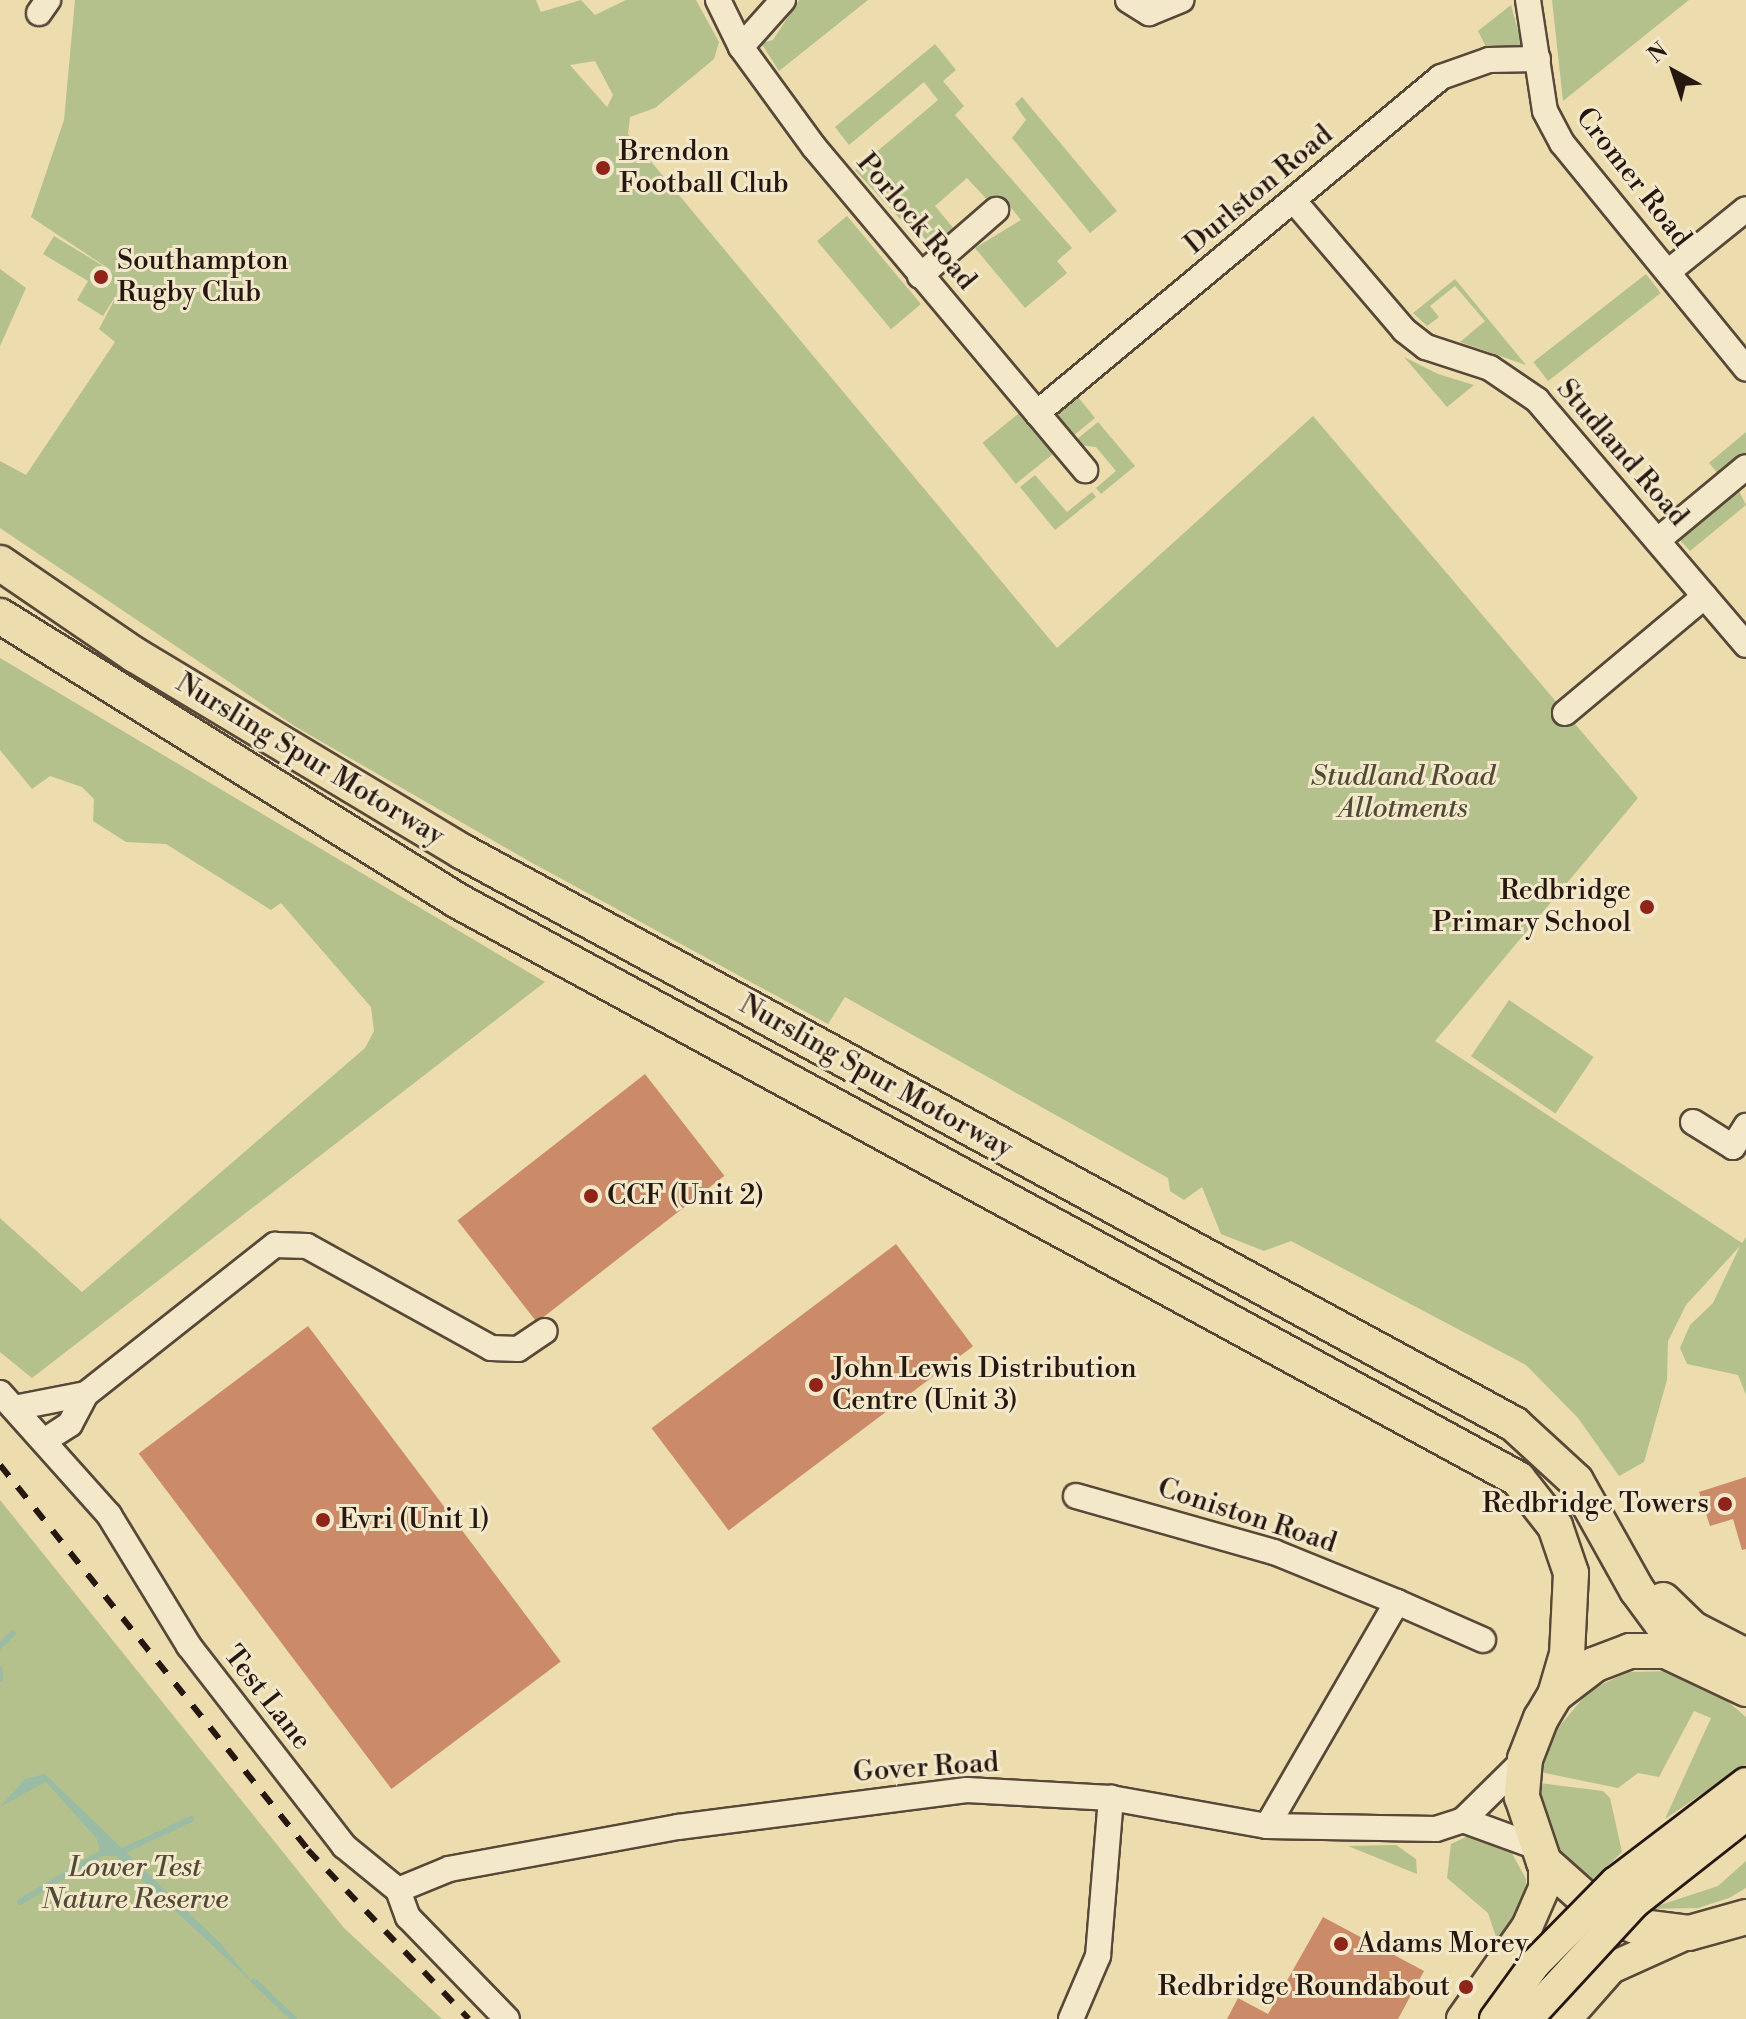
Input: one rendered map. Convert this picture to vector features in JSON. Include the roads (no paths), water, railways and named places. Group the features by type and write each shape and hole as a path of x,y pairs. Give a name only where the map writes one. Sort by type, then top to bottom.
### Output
{"highway":[{"name":"Nursling Spur Motorway","path":"0,563 135,655 463,852 1499,1415 1576,1481 1644,1601 1684,1654"},
{"name":"Nursling Spur Motorway","path":"0,616 458,901 1518,1479 1555,1526 1571,1573 1567,1654 1555,1695"},
{"path":"1576,1481 1678,1617 1746,1656"},
{"path":"1746,1689 1684,1654 1614,1656 1555,1695 1525,1759 1522,1797 1539,1854 1575,1894 1614,1918 1689,1933 1746,1917"}],"main road":[{"path":"1495,2019 1535,1964 1616,1882 1746,1783"},
{"path":"1527,2019 1634,1903 1746,1815"},
{"path":"1462,2019 1527,1927 1544,1888 1539,1854"},
{"path":"1566,2019 1611,1968 1689,1933"}],"street":[{"name":"Porlock Road","path":"718,0 741,47 920,276 1085,470"},
{"path":"741,47 783,0"},
{"path":"1128,0 1149,13 1181,0"},
{"name":"Cromer Road","path":"1528,0 1545,111 1562,143 1746,369"},
{"name":"Durlston Road","path":"1037,413 1441,77 1489,60 1538,59"},
{"name":"Studland Road","path":"1294,201 1404,330 1426,347 1490,368 1537,400 1746,645"},
{"path":"1668,272 1746,209"},
{"path":"920,276 984,212"},
{"path":"1658,540 1746,467"},
{"path":"1565,713 1705,596"},
{"path":"1693,1122 1739,1151 1746,1126"},
{"path":"44,1441 70,1424 86,1394 275,1245 307,1246 491,1348 518,1349 545,1331"},
{"path":"7,1401 86,1394"},
{"name":"Test Lane","path":"7,1401 109,1515 243,1720 344,1846 398,1890 408,1917 507,2019"},
{"name":"Coniston Road","path":"1076,1496 1274,1552 1483,1640"},
{"path":"1267,1826 1397,1602"},
{"path":"1463,1820 1525,1759"},
{"name":"Gover Road","path":"398,1890 468,1866 880,1798 967,1790 1111,1798 1267,1826 1384,1832 1463,1820 1539,1854"},
{"path":"1071,2019 1098,1956 1111,1798"}],"waterway":[{"path":"0,1646 13,1633"},
{"path":"0,1669 0,1679"},
{"path":"121,1852 191,1819"},
{"path":"20,1902 100,1854"},
{"path":"254,1981 294,2019"}],"railway":[{"path":"0,1465 308,1850 469,2019"}],"place":[{"name":"Brendon Football Club","path":"603,168"},
{"name":"Southampton Rugby Club","path":"101,277"},
{"name":"Redbridge Primary School","path":"1647,907"},
{"name":"CCF (Unit 2)","path":"591,1196"},
{"name":"John Lewis Distribution Centre (Unit 3)","path":"816,1385"},
{"name":"Redbridge Towers","path":"1725,1504"},
{"name":"Evri (Unit 1)","path":"323,1520"},
{"name":"Adams Morey","path":"1341,1944"},
{"name":"Redbridge Roundabout","path":"1466,1987"}],"park label":[{"name":"Studland Road Allotments","path":"1403,793"},
{"name":"Lower Test Nature Reserve","path":"135,1884"}]}
